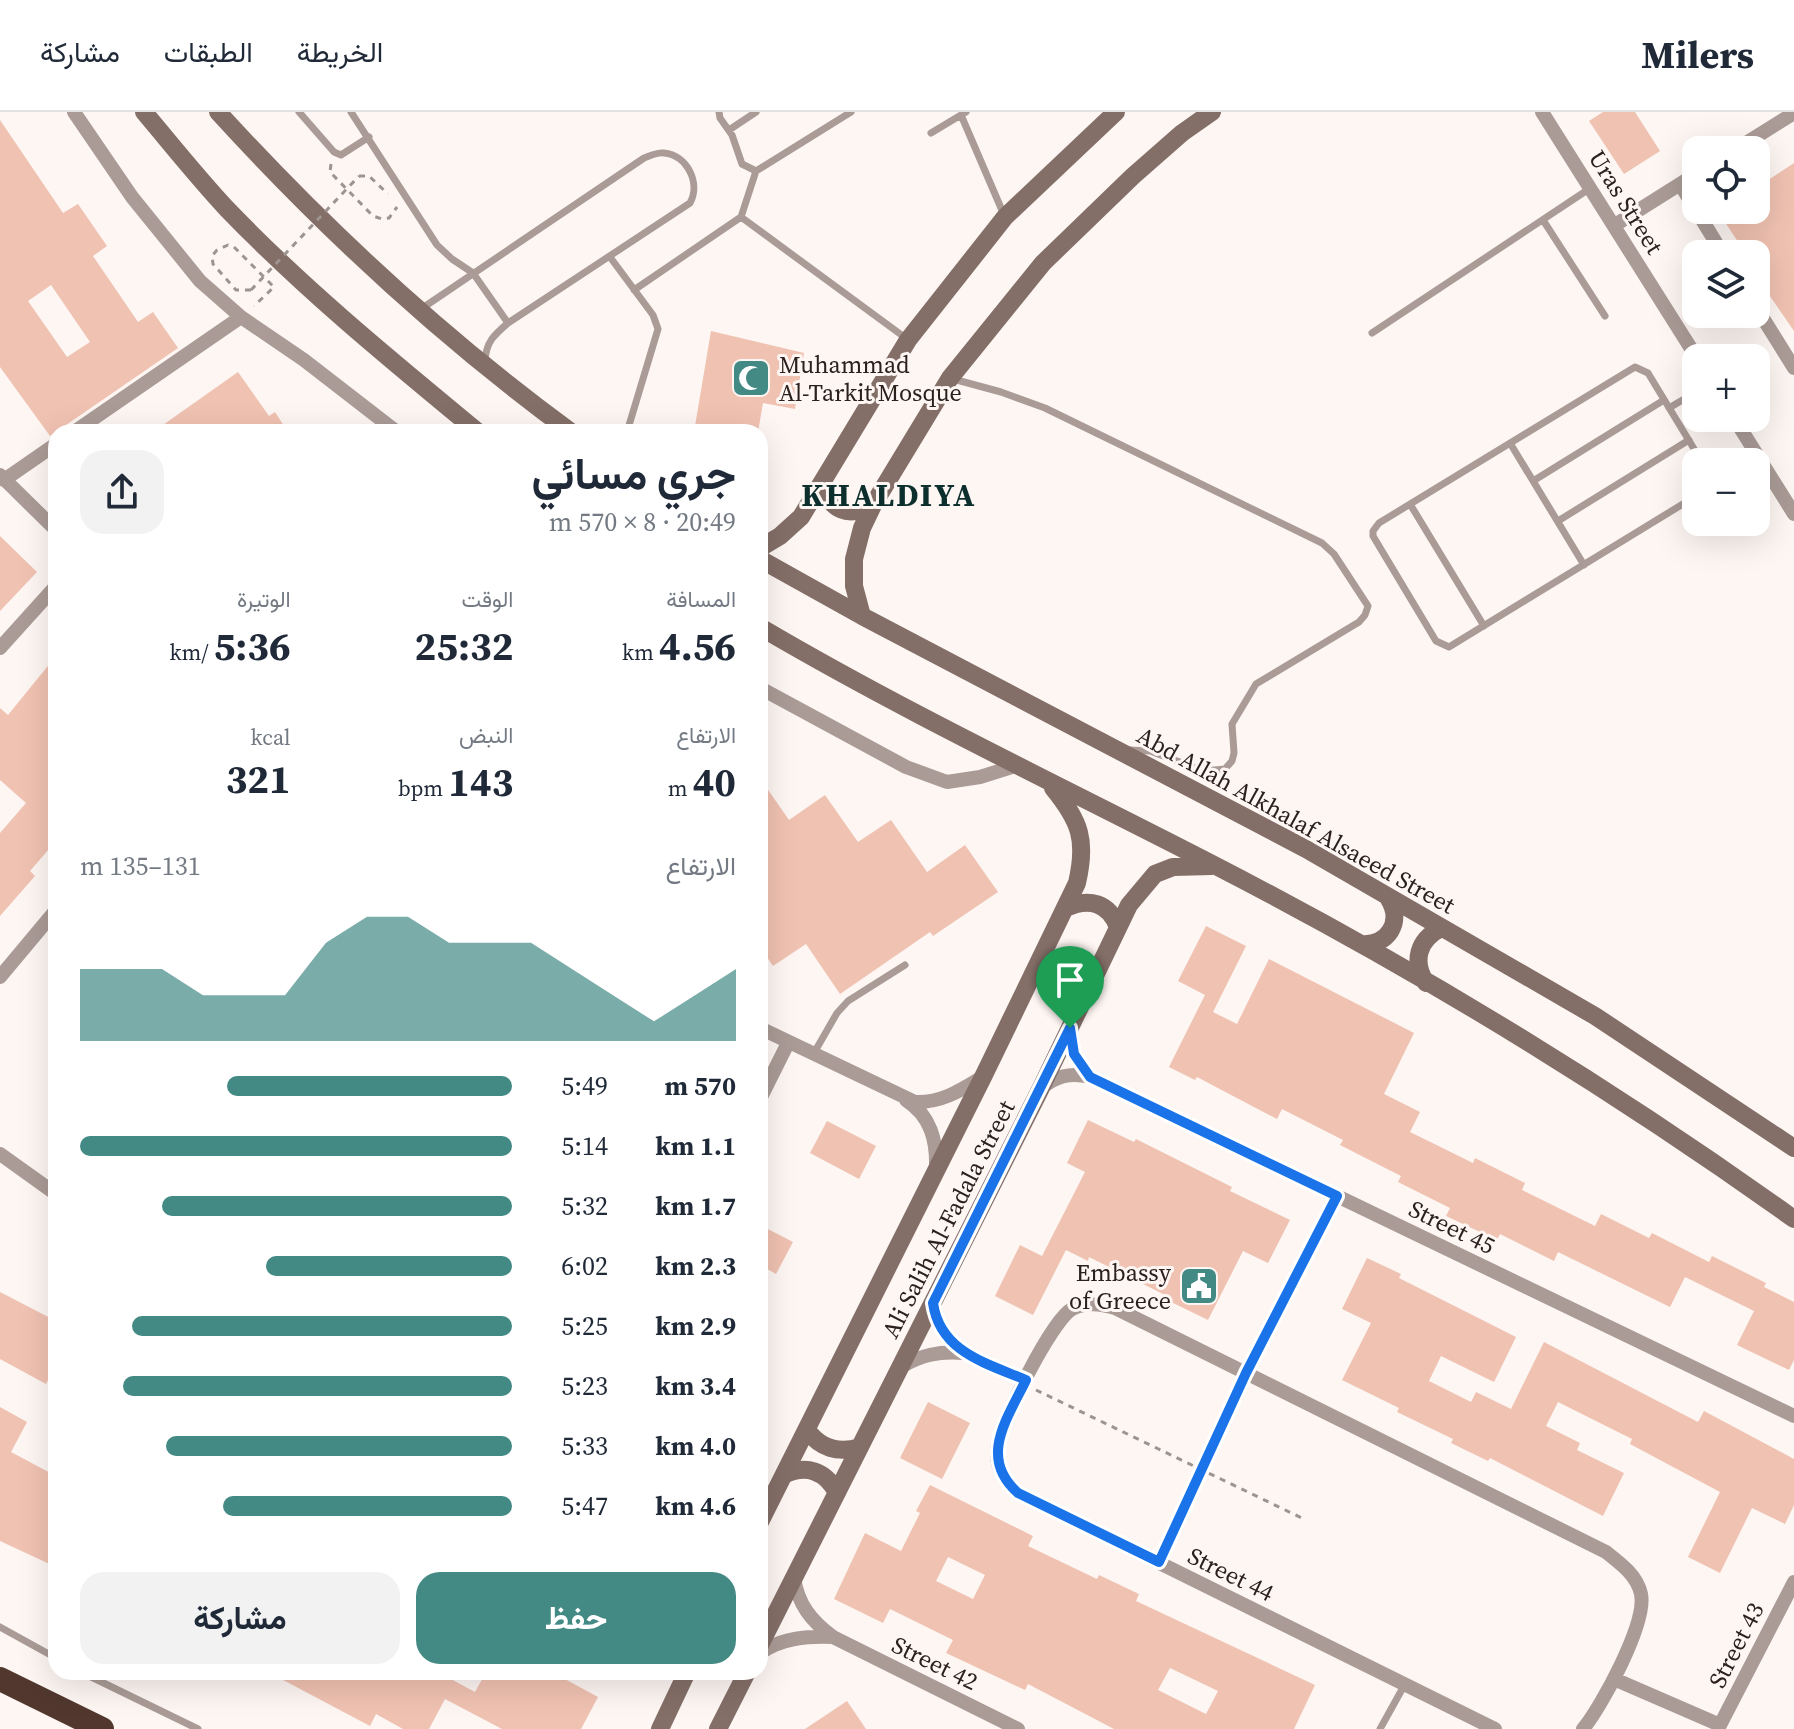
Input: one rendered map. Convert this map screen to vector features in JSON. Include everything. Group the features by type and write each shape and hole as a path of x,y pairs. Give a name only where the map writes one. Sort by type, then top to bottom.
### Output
{"highway":[{"path":"0,1679 102,1729"}],"main road":[{"path":"144,112 227,208 320,299 468,424"},
{"path":"218,112 273,172 351,248 485,364 560,424"},
{"path":"768,543 801,517 908,340 1005,217 1115,112"},
{"path":"862,616 854,586 854,559 862,528 950,378 1043,263 1182,133 1212,112"},
{"path":"544,412 550,424"},
{"path":"823,484 826,497 835,507 847,512 861,511 873,505"},
{"name":"Abd Allah Alkhalaf Alsaeed Street","path":"768,563 1306,849 1595,1016 1794,1148"},
{"path":"768,632 1015,766 1216,866 1361,944 1566,1067 1794,1219"},
{"name":"Ali Salih Al-Fadala Street","path":"768,1506 1066,908 1082,863 1082,840 1077,822 1049,783"},
{"name":"Ali Salih Al-Fadala Street","path":"768,1629 1040,1090 1129,905 1155,874 1173,867 1216,866"},
{"path":"1361,944 1378,942 1391,931 1395,914 1389,899"},
{"path":"1066,908 1087,901 1097,903 1107,909 1118,927"},
{"path":"1426,983 1420,973 1418,951 1423,941 1441,928"},
{"path":"807,1430 830,1449 840,1451 860,1447"},
{"path":"784,1475 804,1469 815,1471 825,1476 837,1493"},
{"path":"660,1729 683,1680"},
{"path":"718,1729 743,1680"}],"street":[{"path":"74,112 132,197 200,281 241,317 304,360 387,424"},
{"name":"Uras Street","path":"1542,112 1688,344"},
{"path":"1757,136 1794,113"},
{"path":"1615,225 1680,184 1714,240"},
{"path":"86,424 241,317"},
{"path":"1769,328 1794,368"},
{"path":"1743,432 1794,514"},
{"path":"48,449 2,478 48,522"},
{"path":"0,648 48,595"},
{"path":"768,692 906,767 947,782 980,777 1015,766"},
{"path":"0,977 48,920"},
{"path":"1070,1028 1074,1054 1090,1077"},
{"path":"768,1032 915,1102 932,1102 950,1096 984,1075"},
{"path":"768,1083 788,1043"},
{"path":"1040,1090 1061,1076 1077,1074 1090,1077"},
{"name":"Street 45","path":"1090,1077 1794,1416"},
{"path":"903,1098 930,1126 935,1142 936,1172"},
{"path":"1772,1133 1794,1134"},
{"path":"0,1154 48,1187"},
{"path":"1246,1373 1337,1196"},
{"path":"933,1303 944,1335 963,1353 1025,1382"},
{"name":"Street 44","path":"1495,1729 1018,1493 1008,1484 998,1464 999,1438 1061,1317 1087,1304 1115,1308 1606,1552 1621,1563 1638,1585 1642,1608 1614,1679 1594,1716 1583,1729"},
{"path":"901,1367 920,1356 963,1353"},
{"name":"Street 42","path":"794,1578 797,1596 804,1609 833,1637 1018,1729"},
{"name":"Street 43","path":"1719,1727 1794,1582"},
{"name":"Street 42","path":"768,1649 783,1641 804,1637 833,1637"},
{"path":"1614,1679 1719,1727"}],"lane":[{"path":"299,112 334,152 341,155 369,137"},
{"path":"351,112 437,245 473,273 508,323"},
{"path":"719,112 742,164 756,171"},
{"path":"729,130 756,112"},
{"path":"634,290 741,217 756,171 851,112"},
{"path":"931,133 964,113 1005,217"},
{"path":"421,309 644,158 663,153 676,156 692,175 693,198 679,211 508,323 490,338 485,364"},
{"path":"1372,333 1591,188"},
{"path":"741,217 908,340"},
{"path":"1543,220 1605,316"},
{"path":"610,257 653,315 658,329 629,424"},
{"path":"1682,505 1454,645 1440,644 1375,540 1375,526 1635,367 1648,373 1694,448"},
{"path":"950,378 1045,408 1322,543 1334,554 1368,606 1359,622 1256,684 1232,724 1234,753 1225,769 1204,771 1150,751 1119,749"},
{"path":"1533,481 1682,398"},
{"path":"1558,521 1689,440"},
{"path":"1510,443 1584,565"},
{"path":"1410,504 1484,626"},
{"path":"813,1054 837,1013 848,1001 905,965"},
{"path":"0,1627 48,1654"},
{"path":"97,1680 198,1729"},
{"path":"1380,1729 1405,1684"}],"path":[{"path":"241,317 274,287 234,247 228,245 217,250 212,256 213,264 236,290 251,290 359,176 369,176 393,199 397,208 389,218 373,216 330,172"},
{"path":"1159,1562 1246,1373"},
{"path":"1025,1382 1306,1520"}],"building":[{"path":"1603,112 1635,112 1660,151 1624,174 1589,121"},
{"path":"0,120 63,213 78,204 107,246 93,256 138,322 153,312 178,348 67,424 48,424 48,433 0,367","holes":["51,285 90,342 67,357 28,301"]},
{"path":"1794,163 1794,331 1770,296 1770,240 1737,240 1726,224 1770,224 1770,179"},
{"name":"Muhammad Al-Tarkit Mosque","path":"711,331 804,353 795,409 763,403 759,424 695,424"},
{"path":"238,372 269,416 275,412 283,424 164,424"},
{"path":"0,536 37,572 0,611"},
{"path":"48,666 48,850 30,871 35,876 0,916 0,833 26,803 0,780 0,708 8,715"},
{"path":"768,790 789,820 825,795 858,842 891,820 927,872 965,845 998,892 933,936 930,932 840,994 806,944 773,966 768,959"},
{"path":"1206,926 1246,946 1213,1012 1237,1024 1269,959 1414,1033 1384,1094 1420,1112 1410,1132 1473,1163 1475,1158 1525,1183 1522,1190 1595,1226 1601,1214 1649,1238 1652,1233 1709,1262 1712,1256 1766,1283 1764,1287 1794,1302 1794,1360 1789,1370 1737,1345 1754,1311 1685,1277 1670,1307 1558,1252 1554,1261 1500,1234 1497,1240 1446,1216 1450,1208 1398,1182 1401,1176 1340,1145 1343,1140 1282,1109 1277,1119 1197,1077 1195,1080 1169,1067 1205,995 1178,981"},
{"path":"1088,1120 1134,1142 1136,1139 1290,1220 1268,1263 1243,1251 1208,1320 1089,1257 1088,1261 1066,1250 1033,1315 995,1296 1020,1245 1042,1256 1085,1172 1067,1163"},
{"path":"827,1121 876,1146 859,1179 810,1153"},
{"path":"768,1229 793,1242 776,1274 768,1270"},
{"path":"1367,1258 1401,1274 1399,1278 1516,1337 1494,1382 1441,1356 1429,1381 1471,1402 1476,1392 1511,1409 1544,1342 1698,1422 1704,1411 1794,1459 1794,1505 1785,1524 1752,1508 1720,1573 1688,1557 1720,1492 1630,1444 1632,1439 1558,1402 1546,1426 1580,1443 1577,1450 1624,1473 1603,1516 1490,1458 1488,1461 1451,1443 1453,1439 1397,1412 1399,1408 1342,1380 1371,1323 1342,1309"},
{"path":"0,1292 48,1317 48,1380 46,1384 0,1359"},
{"path":"928,1402 970,1423 942,1479 900,1458"},
{"path":"0,1407 27,1422 11,1452 48,1472 48,1563 0,1541"},
{"path":"930,1485 1033,1536 1028,1546 1097,1579 1099,1575 1139,1594 1136,1601 1315,1685 1294,1729 1114,1729 1028,1684 1025,1690 946,1653 953,1640 890,1609 883,1623 834,1599 865,1533 901,1551 920,1513 916,1511","holes":["948,1557 985,1575 973,1599 936,1581","1170,1668 1218,1691 1206,1714 1158,1690"]},
{"path":"283,1680 453,1680 475,1692 482,1680 567,1680 598,1697 581,1729 502,1729 445,1699 429,1729 403,1729 376,1714 370,1726"},
{"path":"847,1701 866,1729 805,1729"}],"place":[{"name":"Muhammad Al-Tarkit Mosque","path":"751,378"},
{"name":"Embassy of Greece","path":"1199,1286"}],"district":[{"name":"KHALDIYA","path":"889,495"}],"route":[{"path":"1070,1028 1074,1054 1090,1077 1337,1196 1246,1373 1159,1562 1018,1493 1008,1484 998,1464 999,1438 1026,1380 963,1353 954,1346 938,1323 933,1303 1070,1028"}]}
